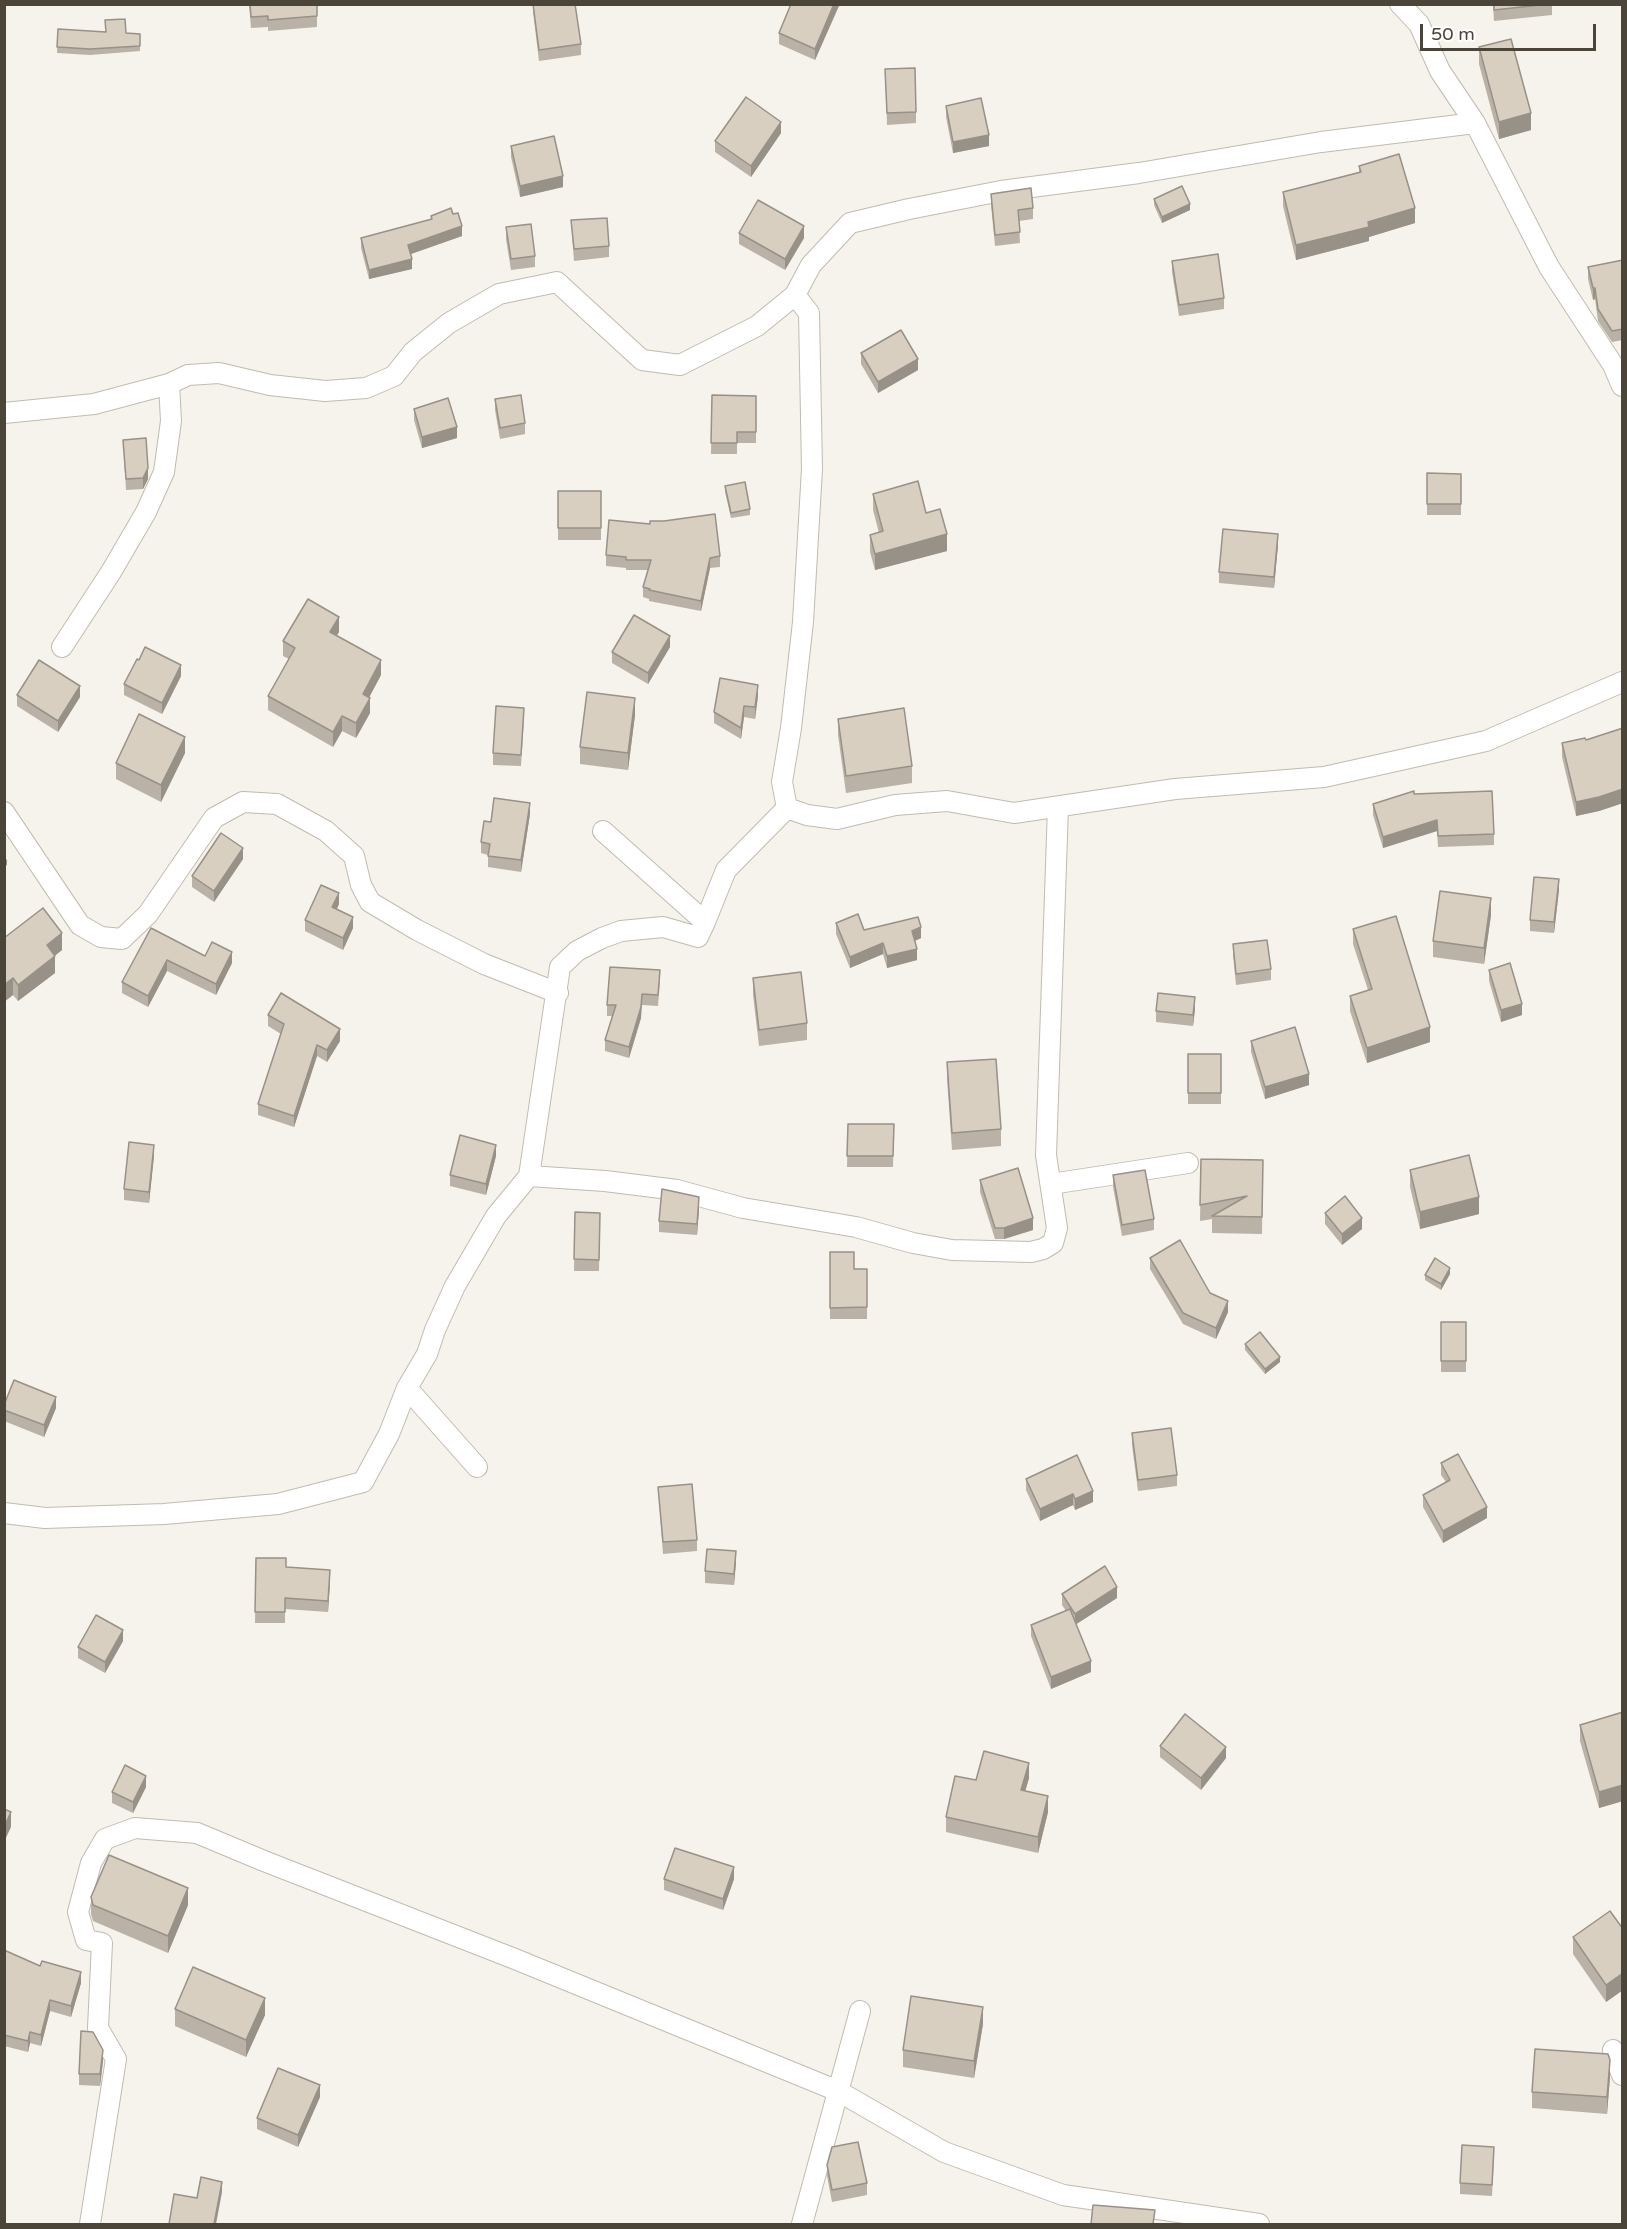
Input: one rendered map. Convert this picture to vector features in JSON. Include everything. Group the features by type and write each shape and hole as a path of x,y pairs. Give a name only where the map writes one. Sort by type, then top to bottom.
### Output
{"street":[{"path":"1400,4 1419,24 1440,71 1474,123 1549,267 1613,365 1623,386"},
{"path":"4,413 94,404 169,384 189,375 219,374 270,385 325,391 366,388 394,376 412,352 449,323 500,294 557,282 642,360 680,365 757,326 795,295 811,265 850,223 1001,191 1139,173 1321,142 1474,123"},
{"path":"788,808 782,783 791,728 803,622 812,470 809,313 795,295"},
{"path":"62,647 111,572 146,512 164,472 171,421 169,384"},
{"path":"788,808 807,815 837,819 895,805 946,801 1014,813 1175,789 1324,777 1486,741 1623,682"},
{"path":"4,812 80,925 101,937 122,939 148,914 214,818 243,802 277,804 326,831 354,856 361,885 370,902 417,930 484,964 558,993"},
{"path":"529,1176 604,1181 677,1190 743,1208 856,1227 913,1243 952,1250 1031,1252 1053,1243 1057,1228 1046,1155 1058,807"},
{"path":"4,1513 57,1518 164,1514 278,1504 363,1482 389,1434 407,1388 427,1354 455,1286 496,1216 529,1176 558,993 560,967 578,951 621,931 663,927 698,937 726,870 788,808"},
{"path":"603,831 705,922"},
{"path":"1051,1184 1188,1163"},
{"path":"407,1388 477,1467"},
{"path":"90,2224 116,2059 98,2028 102,1943 86,1940 78,1912 91,1863 105,1839 135,1828 197,1833 515,1959 838,2091 944,2152 1063,2195 1259,2224"},
{"path":"802,2224 860,2012"},
{"path":"1613,2050 1623,2075"}],"building":[{"path":"250,4 317,4 317,16 268,20 268,16 251,17"},
{"path":"533,4 575,4 581,44 539,50"},
{"path":"791,4 834,4 815,49 779,33"},
{"path":"1494,4 1549,4 1494,10"},
{"path":"125,19 126,33 140,34 140,46 90,49 57,47 58,29 106,32 105,20"},
{"path":"1511,39 1531,113 1499,122 1479,47"},
{"path":"915,68 916,112 887,113 885,69"},
{"path":"746,97 781,122 751,166 715,141"},
{"path":"981,98 989,135 953,142 946,106"},
{"path":"554,136 563,176 520,186 511,146"},
{"path":"1399,154 1415,208 1368,222 1369,227 1296,245 1283,192 1361,172 1359,166"},
{"path":"1182,186 1190,204 1162,217 1154,199"},
{"path":"1031,188 1033,208 1018,210 1020,232 995,235 991,194"},
{"path":"758,200 804,226 785,259 739,233"},
{"path":"451,208 453,214 458,213 462,226 408,245 412,259 369,270 361,238 432,219 431,216"},
{"path":"607,218 609,246 574,249 571,220"},
{"path":"531,224 535,256 511,259 506,227"},
{"path":"1218,254 1224,298 1179,305 1172,261"},
{"path":"1623,260 1623,329 1612,331 1598,309 1595,288 1593,288 1588,267"},
{"path":"901,330 918,359 878,382 861,353"},
{"path":"521,395 525,423 500,428 495,399"},
{"path":"712,395 756,396 756,432 737,432 737,443 711,443"},
{"path":"448,398 457,427 422,437 414,409"},
{"path":"146,438 148,468 143,478 126,479 123,440"},
{"path":"1427,473 1461,474 1461,504 1427,504"},
{"path":"918,481 926,513 940,509 947,534 875,554 870,535 883,531 873,494"},
{"path":"745,482 750,509 731,513 725,486"},
{"path":"558,491 601,491 601,528 558,528"},
{"path":"715,514 720,556 710,558 701,601 643,587 651,560 626,560 626,557 606,555 609,520 650,524 650,521"},
{"path":"1223,529 1278,534 1274,577 1219,572"},
{"path":"308,599 339,617 330,632 381,660 363,694 370,698 356,723 342,716 333,732 268,696 295,648 283,641"},
{"path":"634,615 670,636 648,673 612,652"},
{"path":"145,647 181,665 162,703 124,684"},
{"path":"39,660 80,686 58,721 17,695"},
{"path":"720,678 758,685 755,707 744,706 741,728 714,712"},
{"path":"587,692 635,698 628,753 580,747"},
{"path":"496,706 524,708 521,755 493,753"},
{"path":"904,708 912,766 846,776 838,719"},
{"path":"139,714 185,737 161,785 116,763"},
{"path":"1623,728 1623,789 1576,802 1562,743 1585,738 1586,740"},
{"path":"1414,791 1414,794 1492,791 1494,834 1438,836 1437,820 1383,837 1373,804"},
{"path":"494,798 530,803 521,860 488,856 490,844 481,842 484,821 491,822"},
{"path":"221,833 243,848 214,891 192,876"},
{"path":"1534,877 1559,879 1554,922 1530,920"},
{"path":"321,885 339,893 332,907 353,917 343,938 305,920"},
{"path":"1440,891 1491,898 1484,948 1433,941"},
{"path":"43,908 62,933 47,945 55,956 18,985 13,978 4,985 4,938"},
{"path":"858,914 864,930 918,917 921,927 912,931 917,949 887,956 883,943 850,957 836,923"},
{"path":"1396,916 1430,1027 1367,1048 1350,996 1372,989 1353,929"},
{"path":"151,928 205,956 212,942 232,952 216,984 167,960 148,996 122,982"},
{"path":"1267,940 1271,969 1236,974 1233,944"},
{"path":"1510,963 1522,1004 1501,1010 1489,970"},
{"path":"610,967 660,970 658,995 642,994 641,1007 629,1047 605,1040 616,1005 607,1005"},
{"path":"801,972 807,1023 759,1030 753,978"},
{"path":"281,993 340,1029 327,1050 317,1045 294,1116 258,1104 284,1024 268,1015"},
{"path":"1158,993 1195,997 1193,1015 1156,1011"},
{"path":"1295,1027 1309,1074 1265,1087 1251,1041"},
{"path":"1188,1054 1221,1054 1221,1093 1188,1093"},
{"path":"996,1059 1001,1129 952,1133 947,1062"},
{"path":"848,1124 894,1124 893,1156 847,1156"},
{"path":"460,1135 496,1145 486,1184 450,1175"},
{"path":"129,1142 154,1145 149,1192 124,1189"},
{"path":"1469,1155 1479,1197 1420,1212 1410,1170"},
{"path":"1201,1159 1263,1160 1262,1217 1212,1216 1247,1196 1200,1205"},
{"path":"1018,1168 1033,1218 1004,1228 995,1228 980,1180"},
{"path":"1145,1170 1154,1219 1122,1225 1113,1175"},
{"path":"662,1189 699,1197 697,1224 659,1221"},
{"path":"1345,1196 1362,1218 1342,1234 1325,1213"},
{"path":"575,1212 600,1213 599,1260 574,1259"},
{"path":"1180,1240 1210,1293 1228,1301 1216,1328 1183,1313 1150,1258"},
{"path":"830,1252 854,1252 854,1269 867,1269 867,1307 830,1308"},
{"path":"1435,1258 1450,1268 1441,1284 1425,1275"},
{"path":"1441,1322 1466,1322 1466,1361 1441,1361"},
{"path":"1260,1332 1280,1357 1265,1369 1245,1344"},
{"path":"14,1380 56,1397 44,1425 4,1410"},
{"path":"1171,1428 1177,1475 1138,1480 1132,1433"},
{"path":"1458,1454 1487,1507 1443,1531 1423,1495 1450,1480 1441,1463"},
{"path":"1077,1455 1093,1491 1075,1499 1073,1494 1040,1509 1026,1479"},
{"path":"692,1484 697,1540 663,1542 658,1487"},
{"path":"707,1549 736,1551 734,1574 705,1571"},
{"path":"256,1558 286,1558 286,1567 330,1570 328,1601 285,1598 285,1612 255,1612"},
{"path":"1105,1566 1117,1587 1075,1614 1062,1594"},
{"path":"1070,1609 1091,1661 1051,1677 1031,1625"},
{"path":"96,1615 123,1630 105,1662 78,1647"},
{"path":"1623,1712 1623,1785 1599,1792 1580,1725"},
{"path":"1185,1714 1226,1747 1201,1778 1160,1746"},
{"path":"984,1751 1029,1763 1021,1790 1048,1796 1038,1837 946,1817 955,1776 976,1780"},
{"path":"125,1765 146,1776 133,1802 112,1792"},
{"path":"4,1809 11,1812 4,1827"},
{"path":"675,1848 734,1867 723,1899 664,1879"},
{"path":"109,1855 188,1888 168,1936 93,1905 91,1897"},
{"path":"1610,1911 1623,1929 1623,1973 1606,1985 1573,1937"},
{"path":"4,1950 40,1966 42,1961 81,1972 71,2006 50,2000 41,2035 30,2032 28,2041 4,2035"},
{"path":"193,1967 265,1998 246,2040 175,2009"},
{"path":"911,1996 983,2007 974,2061 903,2050"},
{"path":"81,2031 93,2032 103,2050 100,2074 79,2074"},
{"path":"1535,2049 1608,2054 1610,2060 1607,2097 1532,2092"},
{"path":"278,2068 320,2085 298,2135 257,2118"},
{"path":"858,2142 867,2183 832,2190 827,2165 832,2147"},
{"path":"1462,2145 1494,2147 1492,2185 1460,2183"},
{"path":"201,2177 222,2182 214,2224 169,2224 174,2194 197,2198"},
{"path":"1093,2205 1155,2210 1153,2224 1091,2224"}]}
